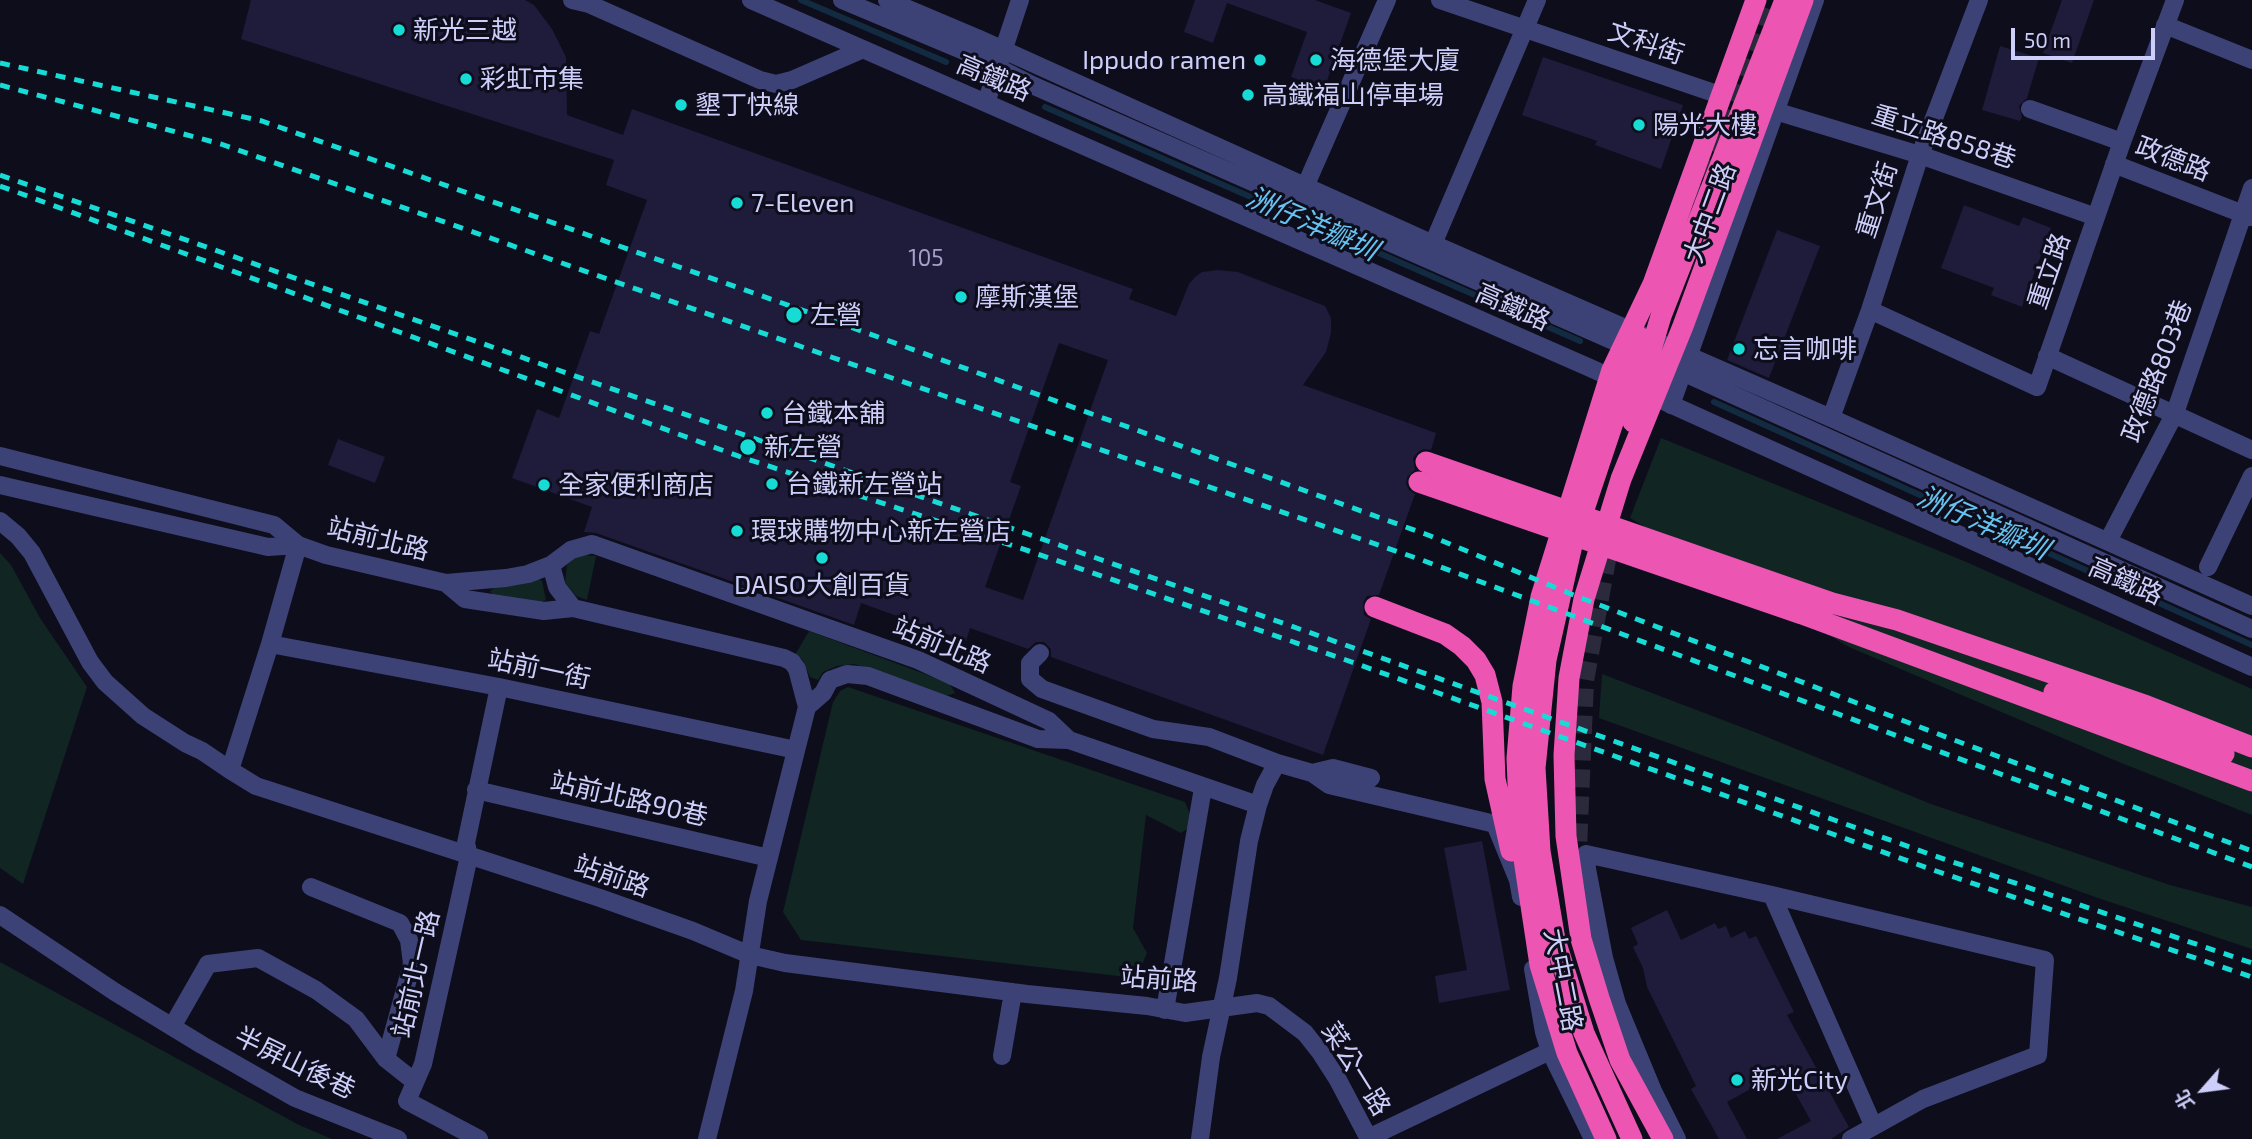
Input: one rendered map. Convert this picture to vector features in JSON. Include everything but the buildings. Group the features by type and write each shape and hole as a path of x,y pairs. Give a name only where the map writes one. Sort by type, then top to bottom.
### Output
{"highway":[{"path":"1632,1139 1584,1033 1555,940 1541,851 1535,768 1546,660 1572,545 1628,378 1653,284 1753,0"},
{"path":"1621,479 1641,383 1661,316 1785,0"},
{"path":"1645,1139 1581,939 1566,836 1564,755 1569,678 1584,599 1621,479 1683,326 1804,0"},
{"path":"1540,965 1520,833 1517,758 1523,686 1541,597 1612,370 1653,284"},
{"path":"2252,747 2147,706 1923,629 1832,603 1423,472 2252,781"},
{"path":"1832,603 1896,637 2141,722 2252,765"},
{"path":"1375,607 1445,634 1462,646 1485,675 1492,702 1493,765 1524,918 1567,1053 1606,1139"},
{"path":"1620,1060 1663,1139"}],"street":[{"path":"572,0 589,4 760,80 776,84 792,80 861,50"},
{"name":"高鐵路","path":"751,0 1605,375 2252,667"},
{"name":"高鐵路","path":"842,0 1045,90 1622,335"},
{"name":"高鐵路","path":"887,0 1433,244 2252,629"},
{"path":"986,103 1020,0"},
{"path":"1306,187 1387,0"},
{"name":"文科街","path":"1440,0 1717,94"},
{"path":"1433,244 1537,0"},
{"name":"大中二路","path":"1605,375 1753,0"},
{"name":"大中二路","path":"1671,405 1815,0"},
{"name":"重文街","path":"1831,418 1870,310 1920,155 1979,0"},
{"name":"重立路","path":"1870,310 2037,387 2114,164 2175,0"},
{"path":"2165,25 2252,60"},
{"path":"2029,109 2122,142"},
{"name":"重立路858巷","path":"1775,111 1920,155 2096,217"},
{"name":"政德路","path":"2114,164 2247,216"},
{"name":"政德路803巷","path":"2108,541 2175,413 2247,216 2252,188"},
{"path":"2048,356 2252,450"},
{"name":"高鐵路","path":"1686,364 1831,418 2252,606"},
{"path":"0,456 274,525 298,545"},
{"path":"2208,567 2252,476"},
{"path":"0,485 268,547 298,545"},
{"name":"站前路","path":"0,521 18,536 32,553 90,662 105,682 143,716 256,786 600,898 693,931 750,955 785,963 1147,1006 1185,1013 1222,1008"},
{"name":"站前北路","path":"298,545 326,555 446,583 528,574 551,565 571,550 592,544 918,660 1049,721 1069,740"},
{"path":"230,770 270,645 298,545"},
{"path":"551,565 557,587 573,608"},
{"name":"站前北路","path":"446,583 465,599 544,611 573,608 784,658 792,662 797,669 807,706 758,901 750,955 708,1139"},
{"name":"站前一街","path":"270,645 499,687 796,750"},
{"path":"1040,653 1030,663 1030,679 1042,689 1153,729 1209,737 1312,773 1333,768 1371,778"},
{"name":"站前北路","path":"807,706 823,694 830,680 848,674 868,676 1038,739 1069,740 1258,805"},
{"name":"站前北一路","path":"479,1139 407,1101 425,1054 469,856 466,843 499,687"},
{"path":"1200,1139 1211,1057 1222,1008 1249,841 1265,785 1277,762"},
{"name":"大中二路","path":"1312,773 1329,785 1495,824 1518,880 1544,1032 1550,1051 1593,1139"},
{"path":"1165,1010 1203,788"},
{"name":"站前北路90巷","path":"476,790 769,858"},
{"path":"1518,880 1586,862 1772,895 2045,960 2038,1055 1923,1099 1851,1139"},
{"name":"大中二路","path":"1586,862 1604,958 1616,1004 1653,1091 1677,1139"},
{"name":"半屏山後巷","path":"311,887 400,923 409,940 412,964 386,1059"},
{"path":"1772,895 1873,1125"},
{"name":"半屏山後巷","path":"0,915 115,992 295,1098 398,1139"},
{"name":"半屏山後巷","path":"173,1027 208,964 258,958 316,990 356,1019 386,1059 415,1082"},
{"path":"1002,1056 1013,992"},
{"name":"菜公一路","path":"1222,1008 1257,1003 1269,1006 1305,1033 1338,1080 1369,1139"},
{"path":"1544,1032 1616,1004"},
{"path":"1369,1139 1550,1051"}],"green space":[{"path":"1661,438 1964,561 2252,689 2252,815 2114,760 1849,647 1630,518"},
{"path":"0,553 11,565 40,618 87,687 23,884 0,868"},
{"path":"596,556 587,600 576,596 565,582 567,565 574,558"},
{"path":"538,578 542,581 546,600 536,604 494,597 490,591 497,586 518,585"},
{"path":"809,631 949,683 955,693 943,697 854,664 837,666 823,672 818,680 810,677 802,659 795,655"},
{"path":"1602,674 1931,804 2170,885 2252,907 2252,949 2098,898 1599,718"},
{"path":"848,687 1185,802 1190,814 1190,827 1181,833 1146,815 1133,928 1147,953 1136,978 801,940 783,912 833,702 840,691"},
{"path":"0,962 299,1125 332,1139 0,1139"}],"waterway":[{"name":"洲仔洋瓣圳","path":"801,0 946,62"},
{"name":"洲仔洋瓣圳","path":"1045,107 1580,341"},
{"name":"洲仔洋瓣圳","path":"1714,402 2252,645"}],"tunnel":[{"path":"1684,227 1729,117 1767,0"},
{"path":"1582,868 1578,849 1585,681 1611,538"}],"railway":[{"path":"0,63 262,121 842,324 1428,535 1576,596 2252,851"},
{"path":"0,85 221,144 1419,559 2252,867"},
{"path":"0,175 1351,647 1932,855 2252,963"},
{"path":"0,186 741,457 1029,551 1346,660 1936,871 2252,977"}],"place":[{"name":"新光三越","path":"399,30"},
{"name":"Ippudo ramen","path":"1260,60"},
{"name":"海德堡大廈","path":"1316,60"},
{"name":"彩虹市集","path":"466,79"},
{"name":"高鐵福山停車場","path":"1248,95"},
{"name":"墾丁快線","path":"681,105"},
{"name":"陽光大樓","path":"1639,125"},
{"name":"7-Eleven","path":"737,203"},
{"name":"摩斯漢堡","path":"961,297"},
{"name":"左營","path":"794,315"},
{"name":"忘言咖啡","path":"1739,349"},
{"name":"台鐵本舖","path":"767,413"},
{"name":"新左營","path":"748,447"},
{"name":"台鐵新左營站","path":"772,484"},
{"name":"全家便利商店","path":"544,485"},
{"name":"環球購物中心新左營店","path":"737,531"},
{"name":"DAISO大創百貨","path":"822,558"},
{"name":"新光City","path":"1737,1080"}]}
